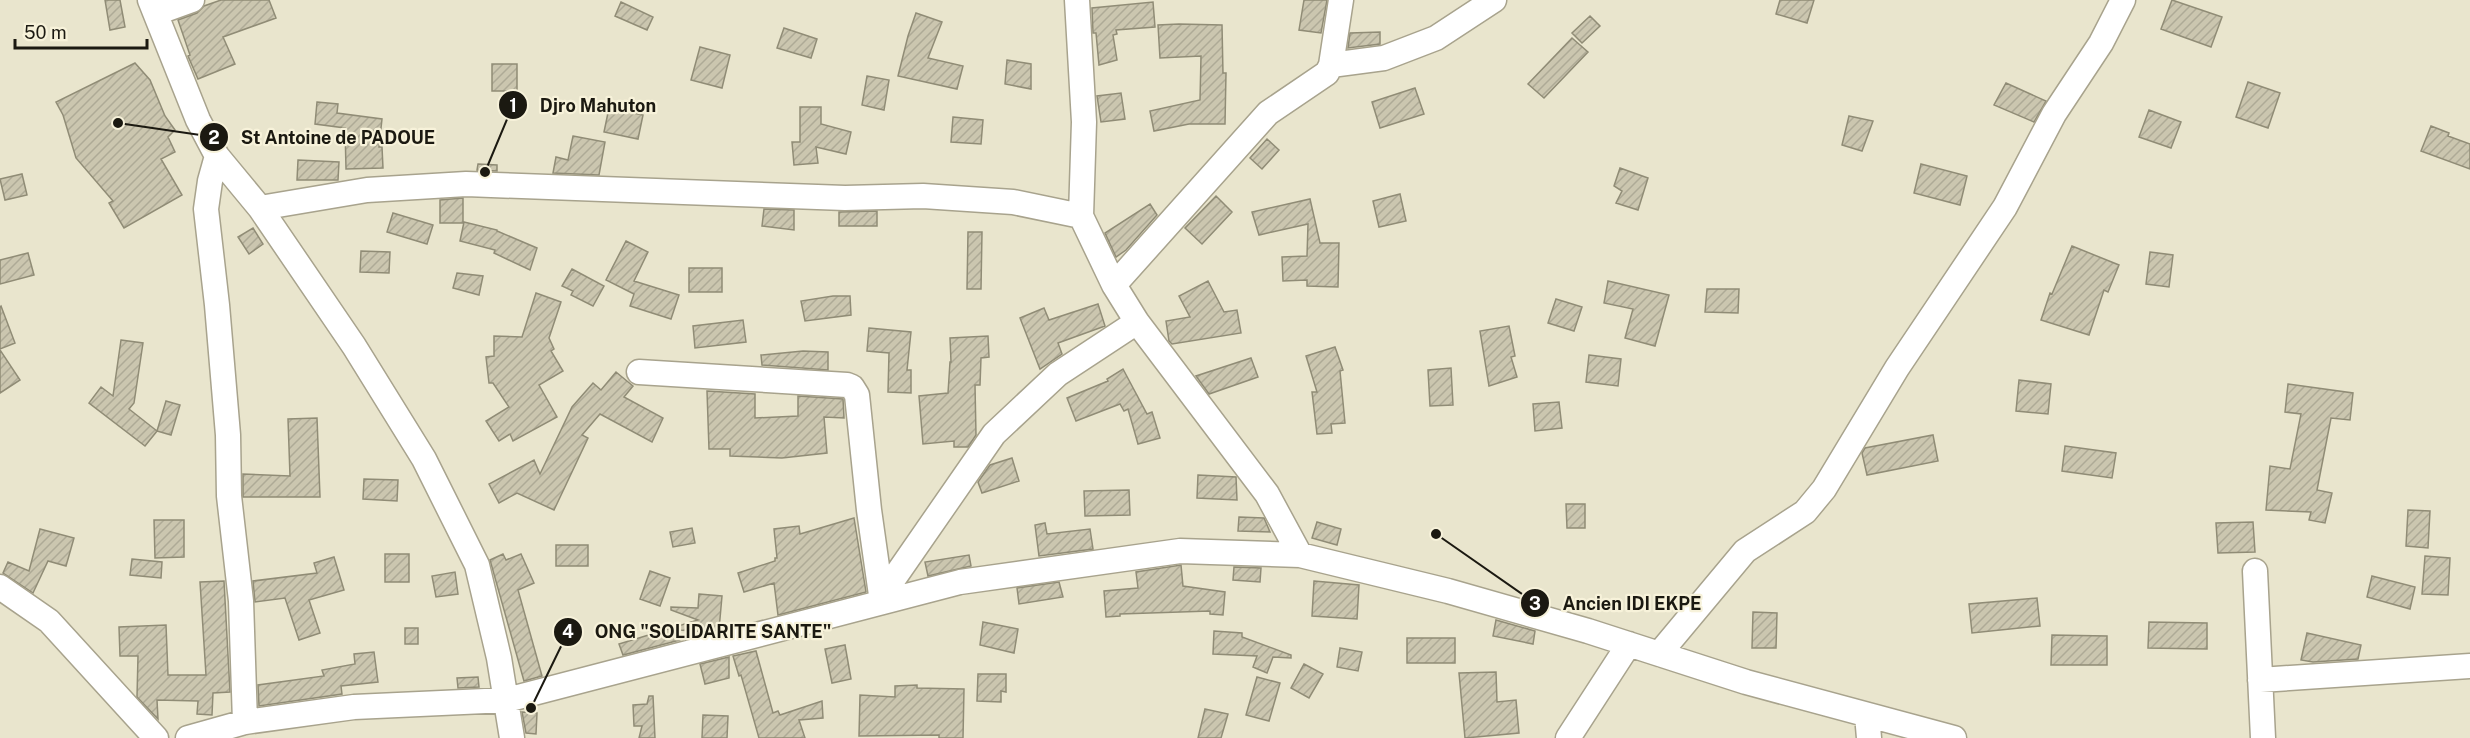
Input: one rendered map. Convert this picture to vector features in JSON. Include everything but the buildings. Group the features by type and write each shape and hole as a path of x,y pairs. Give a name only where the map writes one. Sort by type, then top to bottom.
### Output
{"street":[{"path":"192,0 153,6 198,120 217,156 260,208 354,346 424,459 477,565 499,658 512,738"},
{"path":"1077,0 1084,122 1081,216 1114,285 1137,322 1266,494 1300,555"},
{"path":"1114,285 1268,113 1321,79 1331,65 1341,0"},
{"path":"1331,65 1384,58 1436,38 1494,0"},
{"path":"1659,654 1745,551 1805,512 1824,489 1897,368 2005,207 2054,114 2101,43 2123,0"},
{"path":"217,156 206,209 228,435 229,496 241,601 245,722"},
{"path":"260,208 367,190 466,184 844,198 923,196 1013,202 1081,216"},
{"path":"882,599 994,434 1058,374 1137,322"},
{"path":"639,372 852,387 857,395 869,510 882,599"},
{"path":"188,738 245,722 354,707 507,700 882,599 960,582 1180,551 1300,555 1448,591 1629,644 1746,682 1868,727 1954,738"},
{"path":"2255,571 2263,738"},
{"path":"0,587 49,621 156,738"},
{"path":"1568,738 1629,644"},
{"path":"2260,680 2470,666"}],"place":[{"name":"St Antoine de PADOUE","path":"118,123"},
{"name":"Djro Mahuton","path":"485,172"},
{"name":"Ancien IDI EKPE","path":"1436,534"},
{"name":"ONG \"SOLIDARITE SANTE\"","path":"531,708"}]}
